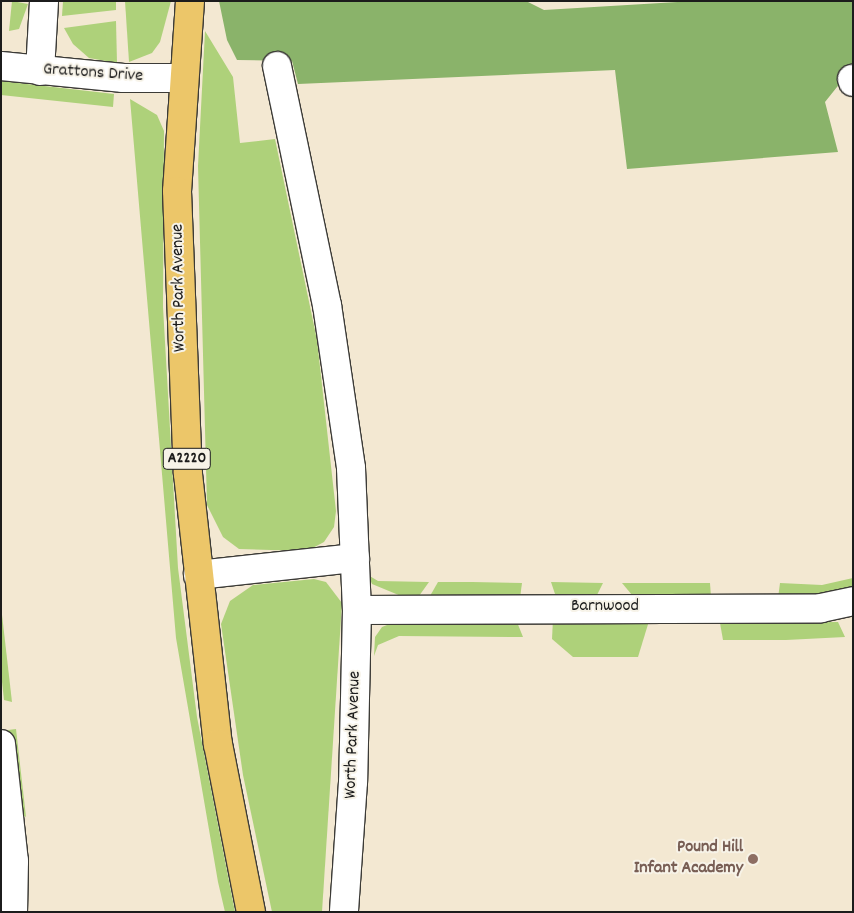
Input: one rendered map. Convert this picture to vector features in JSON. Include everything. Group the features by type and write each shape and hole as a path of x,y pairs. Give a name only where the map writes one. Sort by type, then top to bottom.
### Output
{"main road":[{"name":"Worth Park Avenue","path":"190,1 178,191 179,320 198,575 218,744 251,912"}],"street":[{"path":"40,71 44,1"},
{"name":"Grattons Drive","path":"1,66 40,71 184,78"},
{"name":"Worth Park Avenue","path":"277,66 340,379 351,468 357,610 353,782 344,912"},
{"path":"198,575 355,558"},
{"name":"Barnwood","path":"357,610 820,608 853,602"},
{"path":"1,744 14,861 13,912"}],"green space":[{"path":"12,1 28,4 19,29 9,31"},
{"path":"63,1 116,1 116,10 62,16"},
{"path":"125,1 171,1 160,42 152,53 129,62"},
{"path":"219,1 526,1 544,10 694,1 853,1 853,67 825,102 838,152 627,169 615,70 298,84 292,61 237,60 227,40"},
{"path":"116,21 117,63 89,58 73,44 64,28"},
{"path":"205,31 233,77 240,143 275,139 317,340 336,511 334,527 324,542 307,551 239,549 223,537 207,505 198,166"},
{"path":"1,81 114,94 113,107 1,95"},
{"path":"130,99 157,115 164,131 163,307 178,568 197,717 235,912 225,912 218,882 176,638"},
{"path":"368,575 378,581 429,582 419,596 401,596 372,584"},
{"path":"853,578 853,590 848,592 778,598 780,583 822,585"},
{"path":"314,579 326,582 342,603 322,912 272,912 243,775 221,624 230,601 253,585"},
{"path":"438,582 522,583 520,598 430,596"},
{"path":"551,582 603,583 597,595 555,594"},
{"path":"622,583 710,583 711,597 632,595"},
{"path":"1,606 12,702 4,700 1,673"},
{"path":"553,619 649,621 638,657 573,657 552,639"},
{"path":"397,621 517,622 523,637 399,636 378,645 374,656 375,637 382,627"},
{"path":"838,622 845,637 786,640 723,640 720,623"},
{"path":"16,729 26,817 18,812 8,730"}],"place":[{"name":"Pound Hill Infant Academy","path":"753,859"}]}
